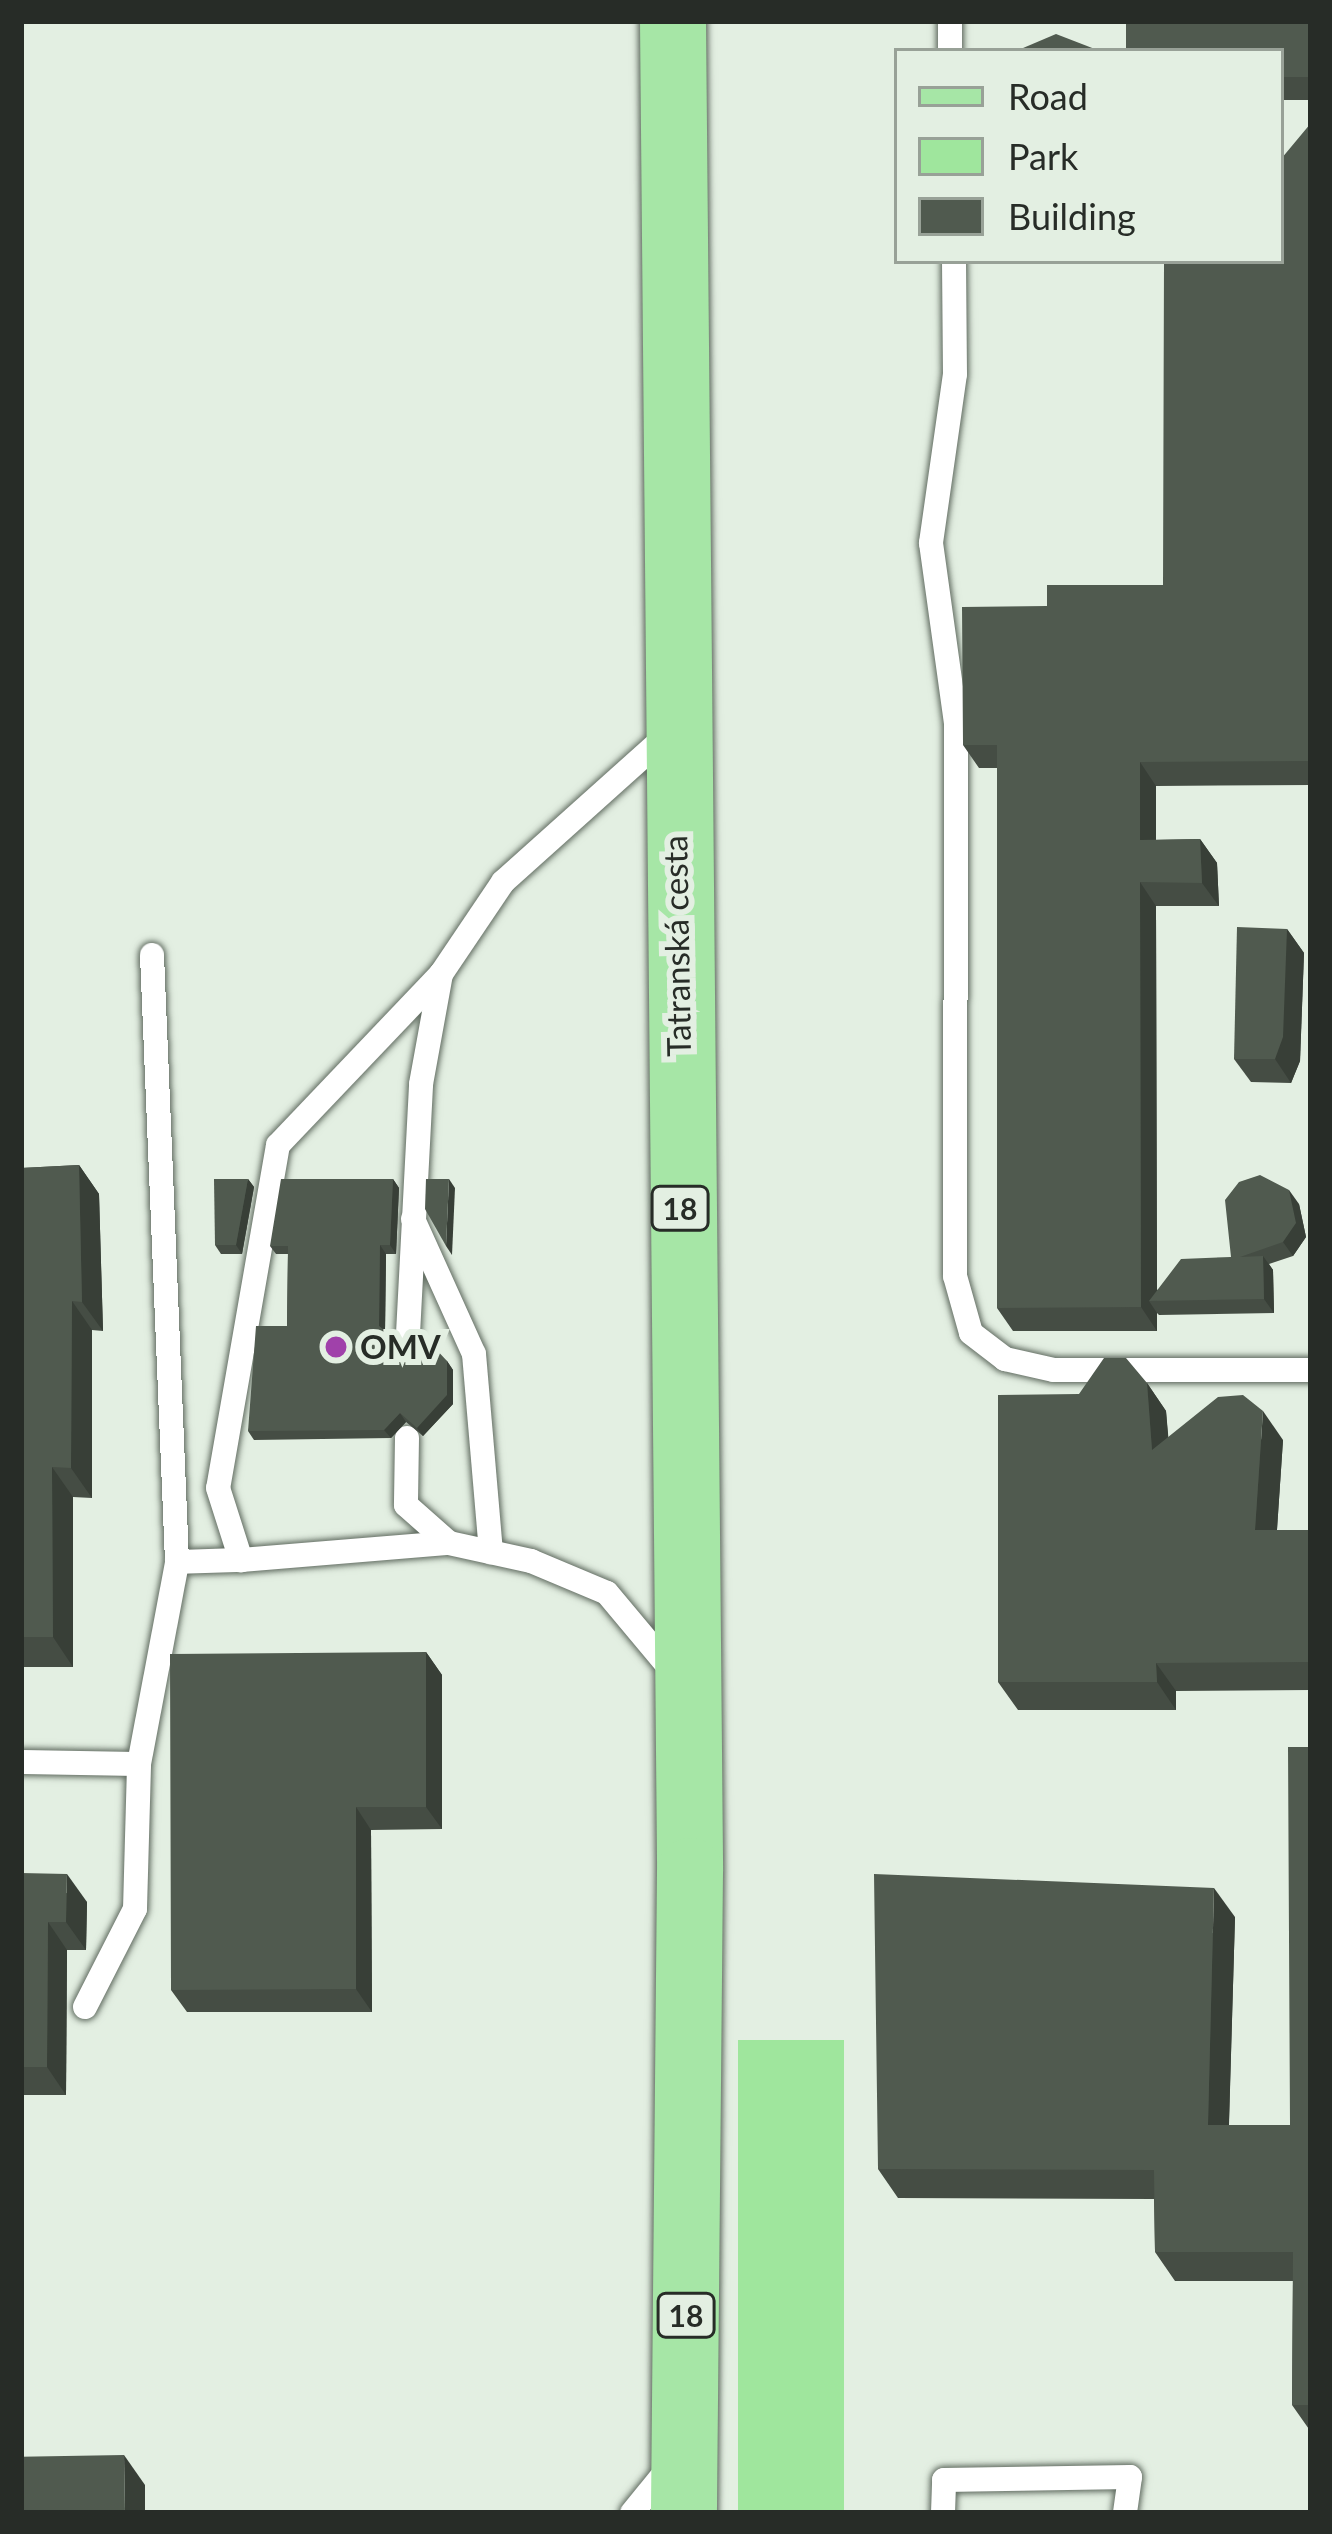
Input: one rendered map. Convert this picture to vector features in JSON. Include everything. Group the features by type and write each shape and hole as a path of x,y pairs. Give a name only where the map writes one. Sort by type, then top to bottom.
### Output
{"main road":[{"name":"Tatranská cesta","path":"674,21 675,728 690,1871 684,2448"},
{"name":"18","path":"684,2448 684,2513"}],"lane":[{"path":"953,264 955,374 931,543 956,724 955,1276 971,1333 1005,1359 1054,1370 1311,1370"},
{"path":"241,1560 218,1488 278,1145 441,974 503,883 675,728"},
{"path":"85,2008 135,1909 139,1764 177,1562 152,955"},
{"path":"408,1334 410,1211 421,1084 441,974"},
{"path":"410,1211 474,1354 491,1552"},
{"path":"407,1438 406,1505 449,1543"},
{"path":"177,1562 449,1543 491,1552 607,1593 687,1689"},
{"path":"21,1762 139,1764"},
{"path":"632,2513 684,2448"},
{"path":"943,2513 944,2480 1130,2477 1125,2513"}],"green space":[{"path":"738,2040 844,2040 844,2513 738,2513"}],"building":[{"path":"1126,21 1311,21 1311,77 1284,77 1284,48 1126,48"},
{"path":"1056,34 1092,48 1023,48"},
{"path":"1311,123 1311,761 1140,762 1140,840 1200,839 1202,883 1140,882 1141,1307 997,1308 997,745 963,745 962,607 1047,606 1047,585 1163,585 1164,264 1284,264 1284,155"},
{"path":"1237,927 1287,929 1283,1037 1275,1059 1234,1059"},
{"path":"79,1165 82,1302 72,1301 71,1468 52,1467 53,1637 21,1637 21,1168"},
{"path":"1260,1175 1289,1190 1296,1223 1283,1242 1240,1257 1263,1256 1264,1299 1149,1301 1181,1259 1231,1257 1225,1200 1239,1182"},
{"path":"214,1179 248,1179 236,1245 215,1245"},
{"path":"281,1179 393,1179 390,1245 380,1245 379,1326 400,1342 418,1330 447,1361 447,1395 417,1428 400,1413 384,1430 248,1431 256,1326 287,1326 288,1246 270,1246"},
{"path":"426,1179 449,1179 446,1246 425,1209"},
{"path":"1104,1358 1126,1358 1147,1383 1152,1450 1218,1397 1243,1395 1263,1411 1255,1530 1311,1530 1311,1662 1156,1663 1157,1682 998,1682 998,1395 1079,1394"},
{"path":"426,1652 426,1807 356,1807 356,1989 171,1990 170,1654"},
{"path":"1288,1747 1311,1747 1311,2405 1292,2405 1293,2252 1155,2252 1154,2170 878,2169 874,1874 1214,1888 1208,2125 1290,2125"},
{"path":"21,1873 67,1874 66,1922 48,1922 47,2067 21,2067"},
{"path":"124,2455 125,2513 22,2513 21,2457"}],"place":[{"name":"OMV","path":"336,1347"}]}
